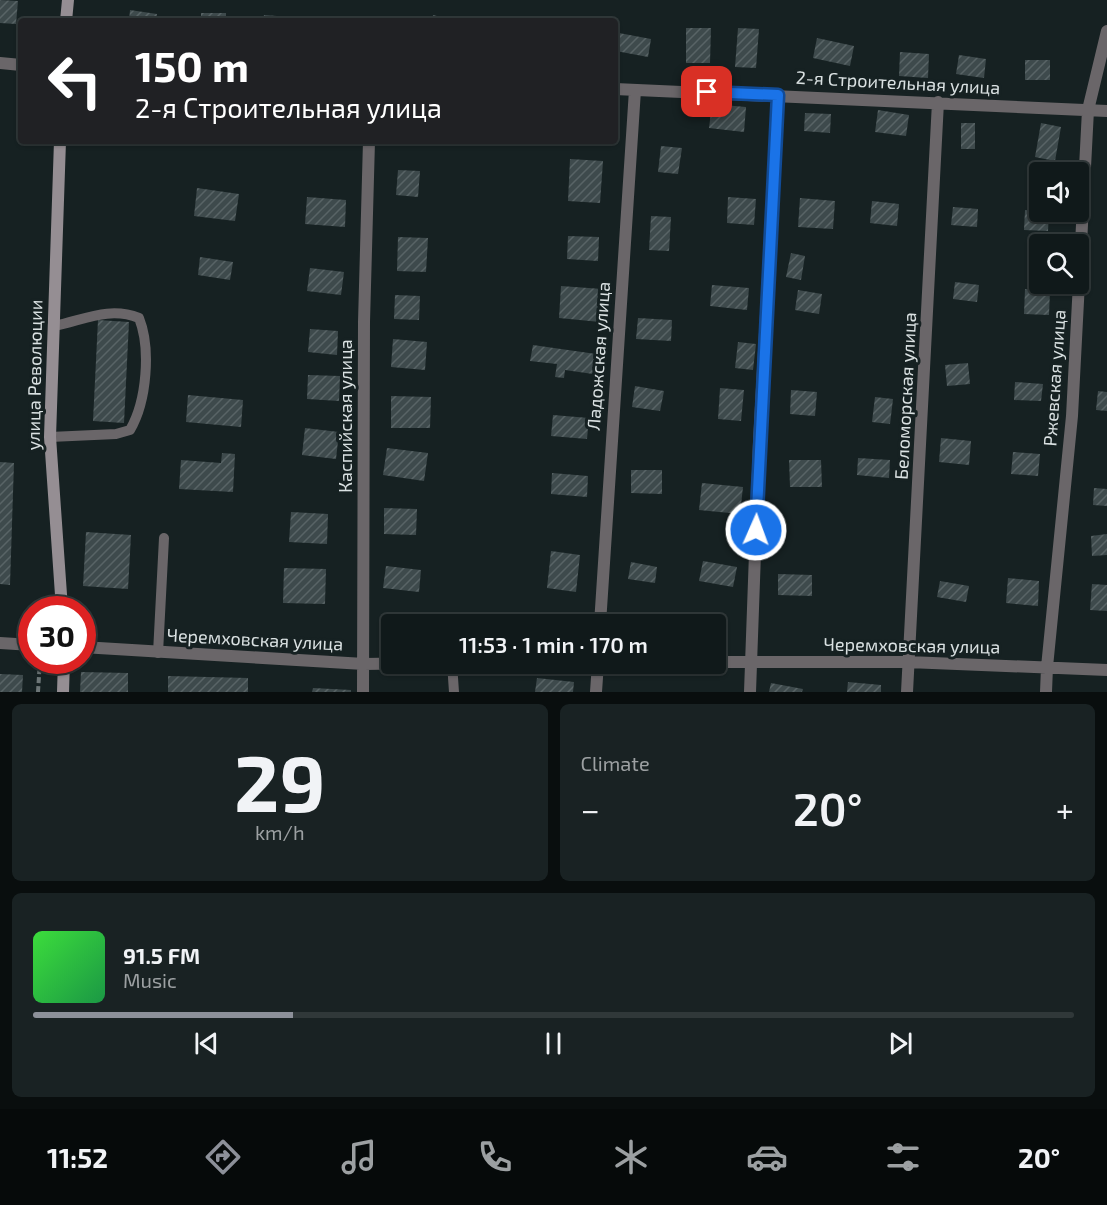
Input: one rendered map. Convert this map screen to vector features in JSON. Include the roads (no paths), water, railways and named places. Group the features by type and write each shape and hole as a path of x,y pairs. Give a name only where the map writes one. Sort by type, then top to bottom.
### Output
{"street":[{"path":"66,18 68,0"},
{"name":"Ржевская улица","path":"1046,692 1072,416 1088,110 1107,32"},
{"path":"0,63 18,65"},
{"name":"2-я Строительная улица","path":"618,89 1107,111"},
{"name":"Ладожская улица","path":"601,614 635,90"},
{"path":"750,692 759,442 778,95"},
{"name":"Беломорская улица","path":"907,692 926,365 938,102"},
{"name":"улица Революции","path":"60,144 50,437 61,596"},
{"name":"Каспийская улица","path":"363,692 364,322 369,144"},
{"path":"0,643 18,644"},
{"name":"Черемховская улица","path":"96,648 381,664"},
{"name":"Черемховская улица","path":"726,662 908,662 1107,670"},
{"path":"63,692 64,674"},
{"path":"596,692 597,674"}],"lane":[{"path":"50,437 116,434 130,430 141,395 147,357 145,334 139,318 127,313 107,311 89,319 54,326"},
{"path":"158,653 164,538"},
{"path":"453,674 454,692"}]}
